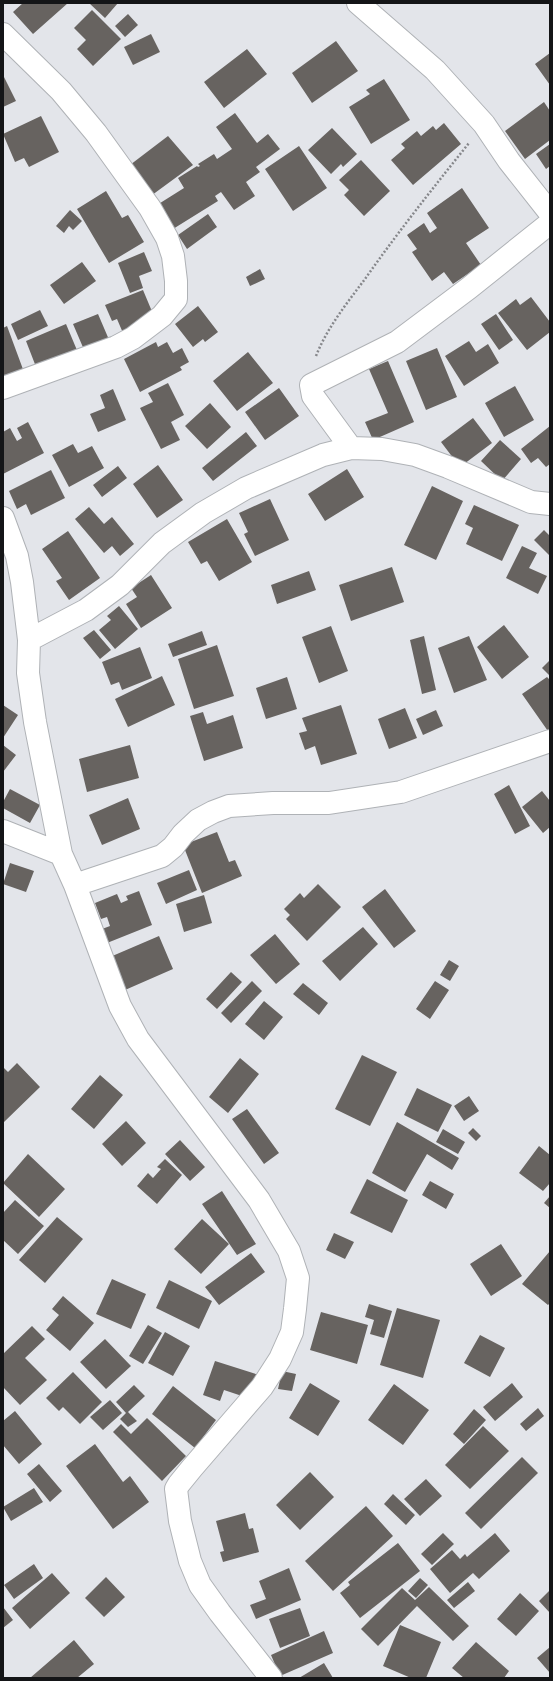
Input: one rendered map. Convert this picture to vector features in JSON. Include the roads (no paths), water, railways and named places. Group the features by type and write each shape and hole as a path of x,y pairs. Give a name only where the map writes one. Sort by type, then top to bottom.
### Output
{"street":[{"path":"358,3 435,70 484,124 508,161 550,213"},
{"path":"3,34 61,91 96,133 150,208 167,238 173,256 176,299 162,316 133,338 116,347 3,388"},
{"path":"351,448 313,396 311,385 397,342 469,288 550,223"},
{"path":"29,640 86,610 120,585 162,544 203,513 246,488 323,455 351,448 382,449 415,455 448,467 531,502 550,504"},
{"path":"3,518 17,556 22,582 29,640 28,673 35,722 61,854 75,885 120,1006 138,1039 258,1200 289,1251 298,1278 296,1309 292,1332 280,1359 262,1387 192,1468 176,1489 180,1521 190,1561 200,1585 271,1678"},
{"path":"75,885 162,856 173,847 182,834 198,820 229,806 273,803 329,803 402,792 550,741"},
{"path":"3,831 61,854"}]}
